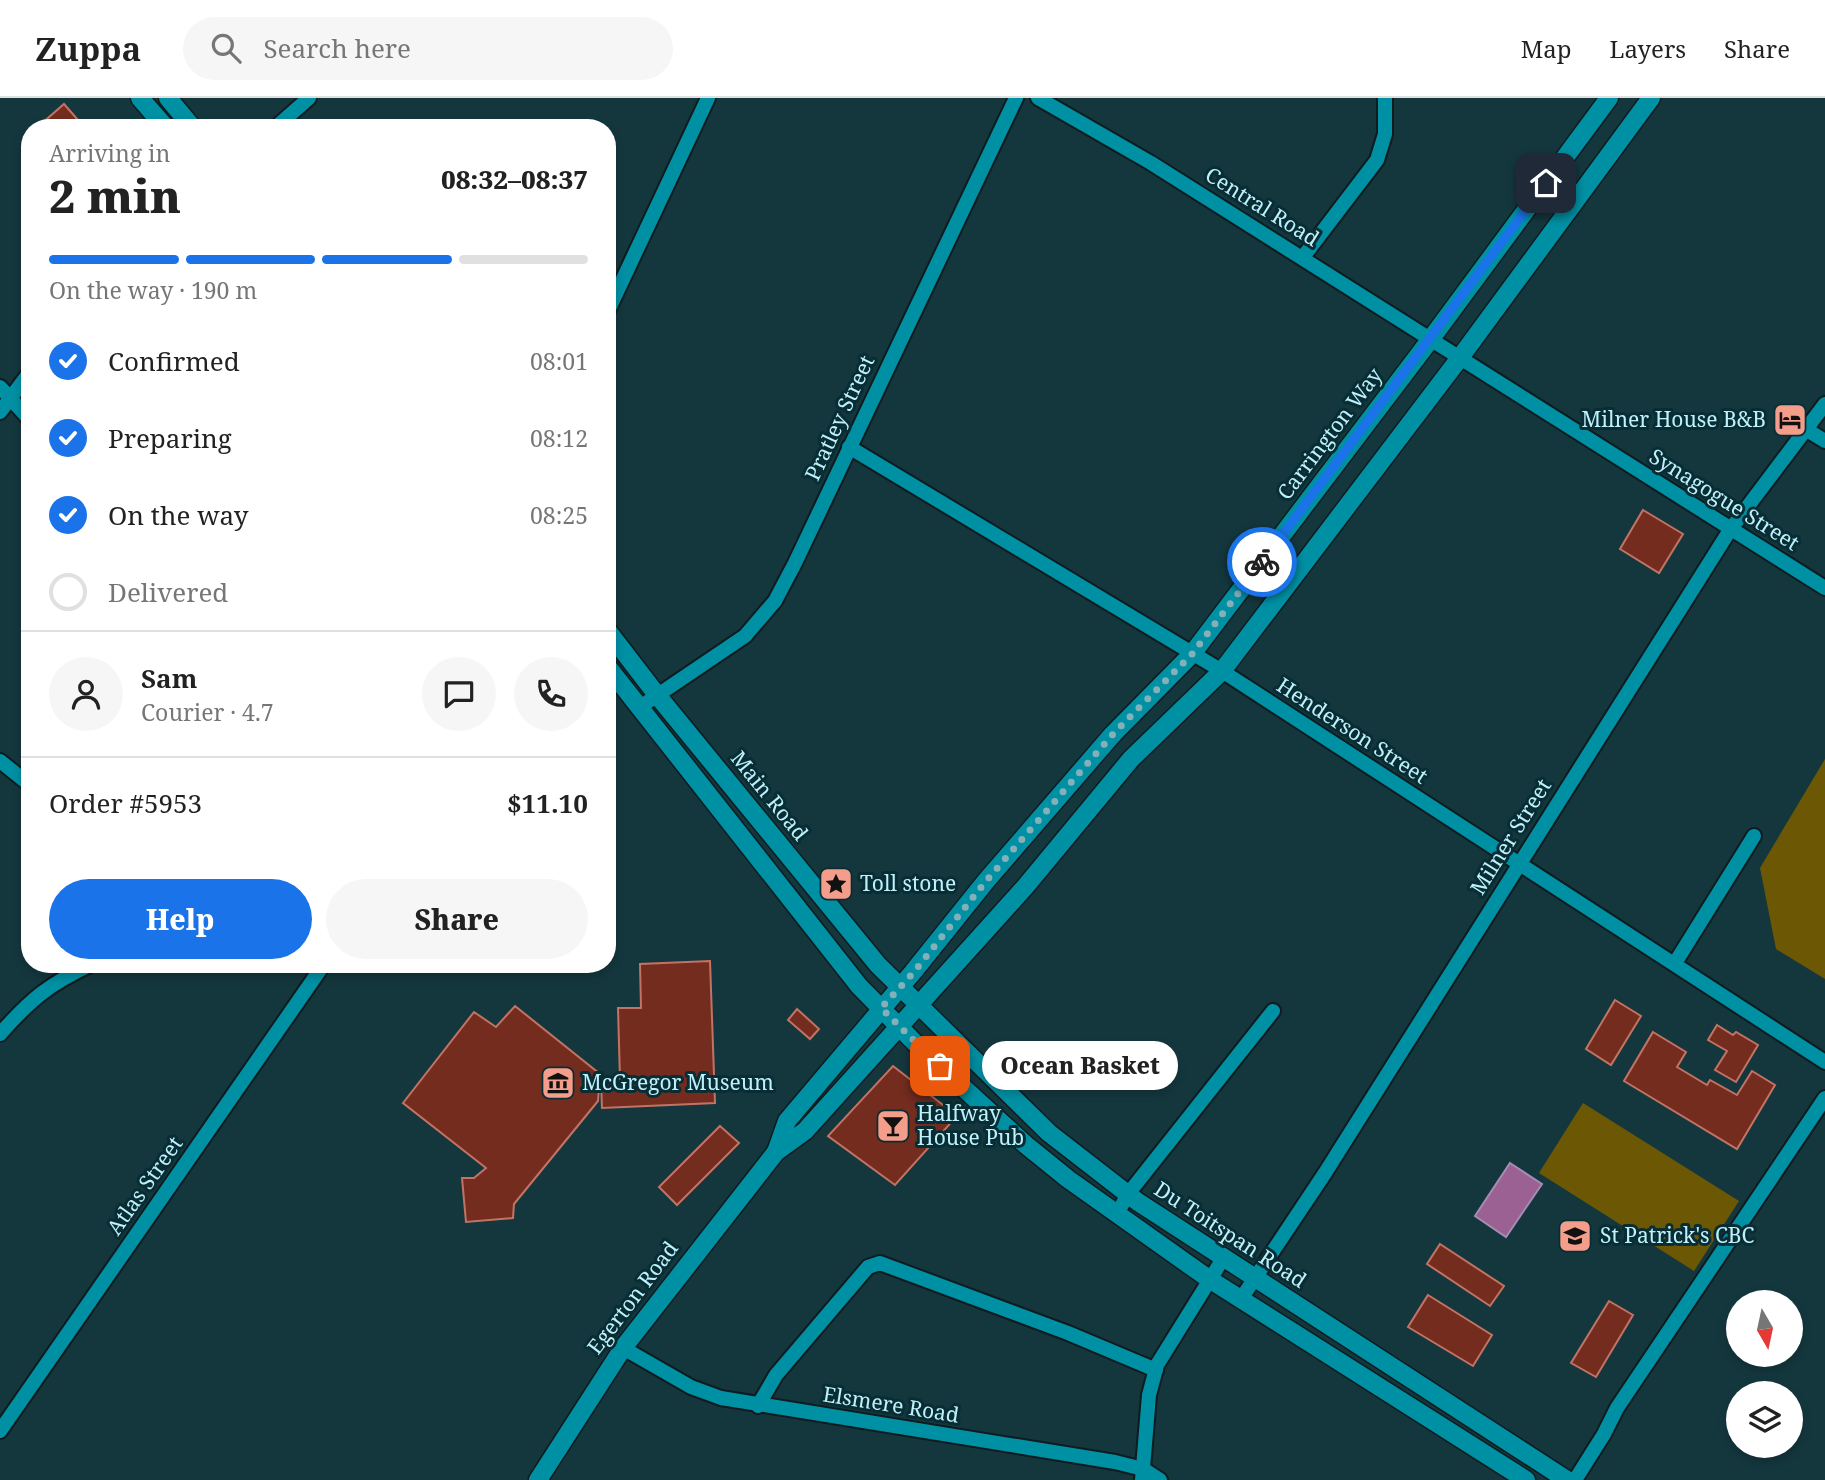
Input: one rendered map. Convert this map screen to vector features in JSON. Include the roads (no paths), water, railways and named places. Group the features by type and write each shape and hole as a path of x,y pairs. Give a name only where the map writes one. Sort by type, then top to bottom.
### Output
{"street":[{"path":"140,98 158,119"},
{"path":"168,98 186,119"},
{"path":"285,119 309,98"},
{"path":"616,294 708,98"},
{"name":"Pratley Street","path":"640,707 745,636 775,601 1016,98"},
{"name":"Central Road","path":"1038,98 1151,163 1303,257 1458,359"},
{"path":"1303,257 1377,160 1385,134 1385,98"},
{"name":"Carrington Way","path":"881,1008 1113,734 1192,654 1609,98"},
{"path":"899,1026 1025,887 1131,758 1222,671 1651,98"},
{"name":"Synagogue Street","path":"1458,359 1825,588"},
{"path":"0,412 21,384"},
{"path":"0,387 21,410"},
{"name":"Milner Street","path":"1241,1299 1325,1173 1730,530 1825,404"},
{"path":"1807,430 1825,441"},
{"name":"Henderson Street","path":"849,447 1222,671 1825,1062"},
{"name":"Main Road","path":"616,642 899,988"},
{"path":"616,677 859,986 920,1049 1041,1157 1209,1279 1526,1480"},
{"path":"0,761 21,778"},
{"path":"1675,964 1754,836"},
{"path":"0,1034 53,983 74,973"},
{"name":"Atlas Street","path":"0,1431 318,973"},
{"name":"Du Toitspan Road","path":"899,988 1049,1133 1128,1194 1253,1278 1567,1480"},
{"name":"Egerton Road","path":"776,1152 787,1121 881,1008"},
{"path":"1117,1214 1128,1194 1273,1011"},
{"name":"Egerton Road","path":"538,1480 623,1348 776,1152 806,1131 899,1026"},
{"path":"1575,1480 1617,1408 1825,1098"},
{"path":"1143,1474 1149,1395 1156,1370 1161,1357 1224,1257"},
{"path":"758,1406 776,1375 868,1267 880,1263 1068,1333 1156,1370"},
{"name":"Elsmere Road","path":"623,1348 706,1395 758,1406 1106,1461 1160,1480"}],"place":[{"name":"Milner House B&B","path":"1790,420"},
{"name":"Toll stone","path":"836,884"},
{"name":"Ocean Basket","path":"940,1066"},
{"name":"McGregor Museum","path":"558,1083"},
{"name":"Halfway House Pub","path":"893,1126"},
{"name":"St Patrick's CBC","path":"1575,1236"}]}
